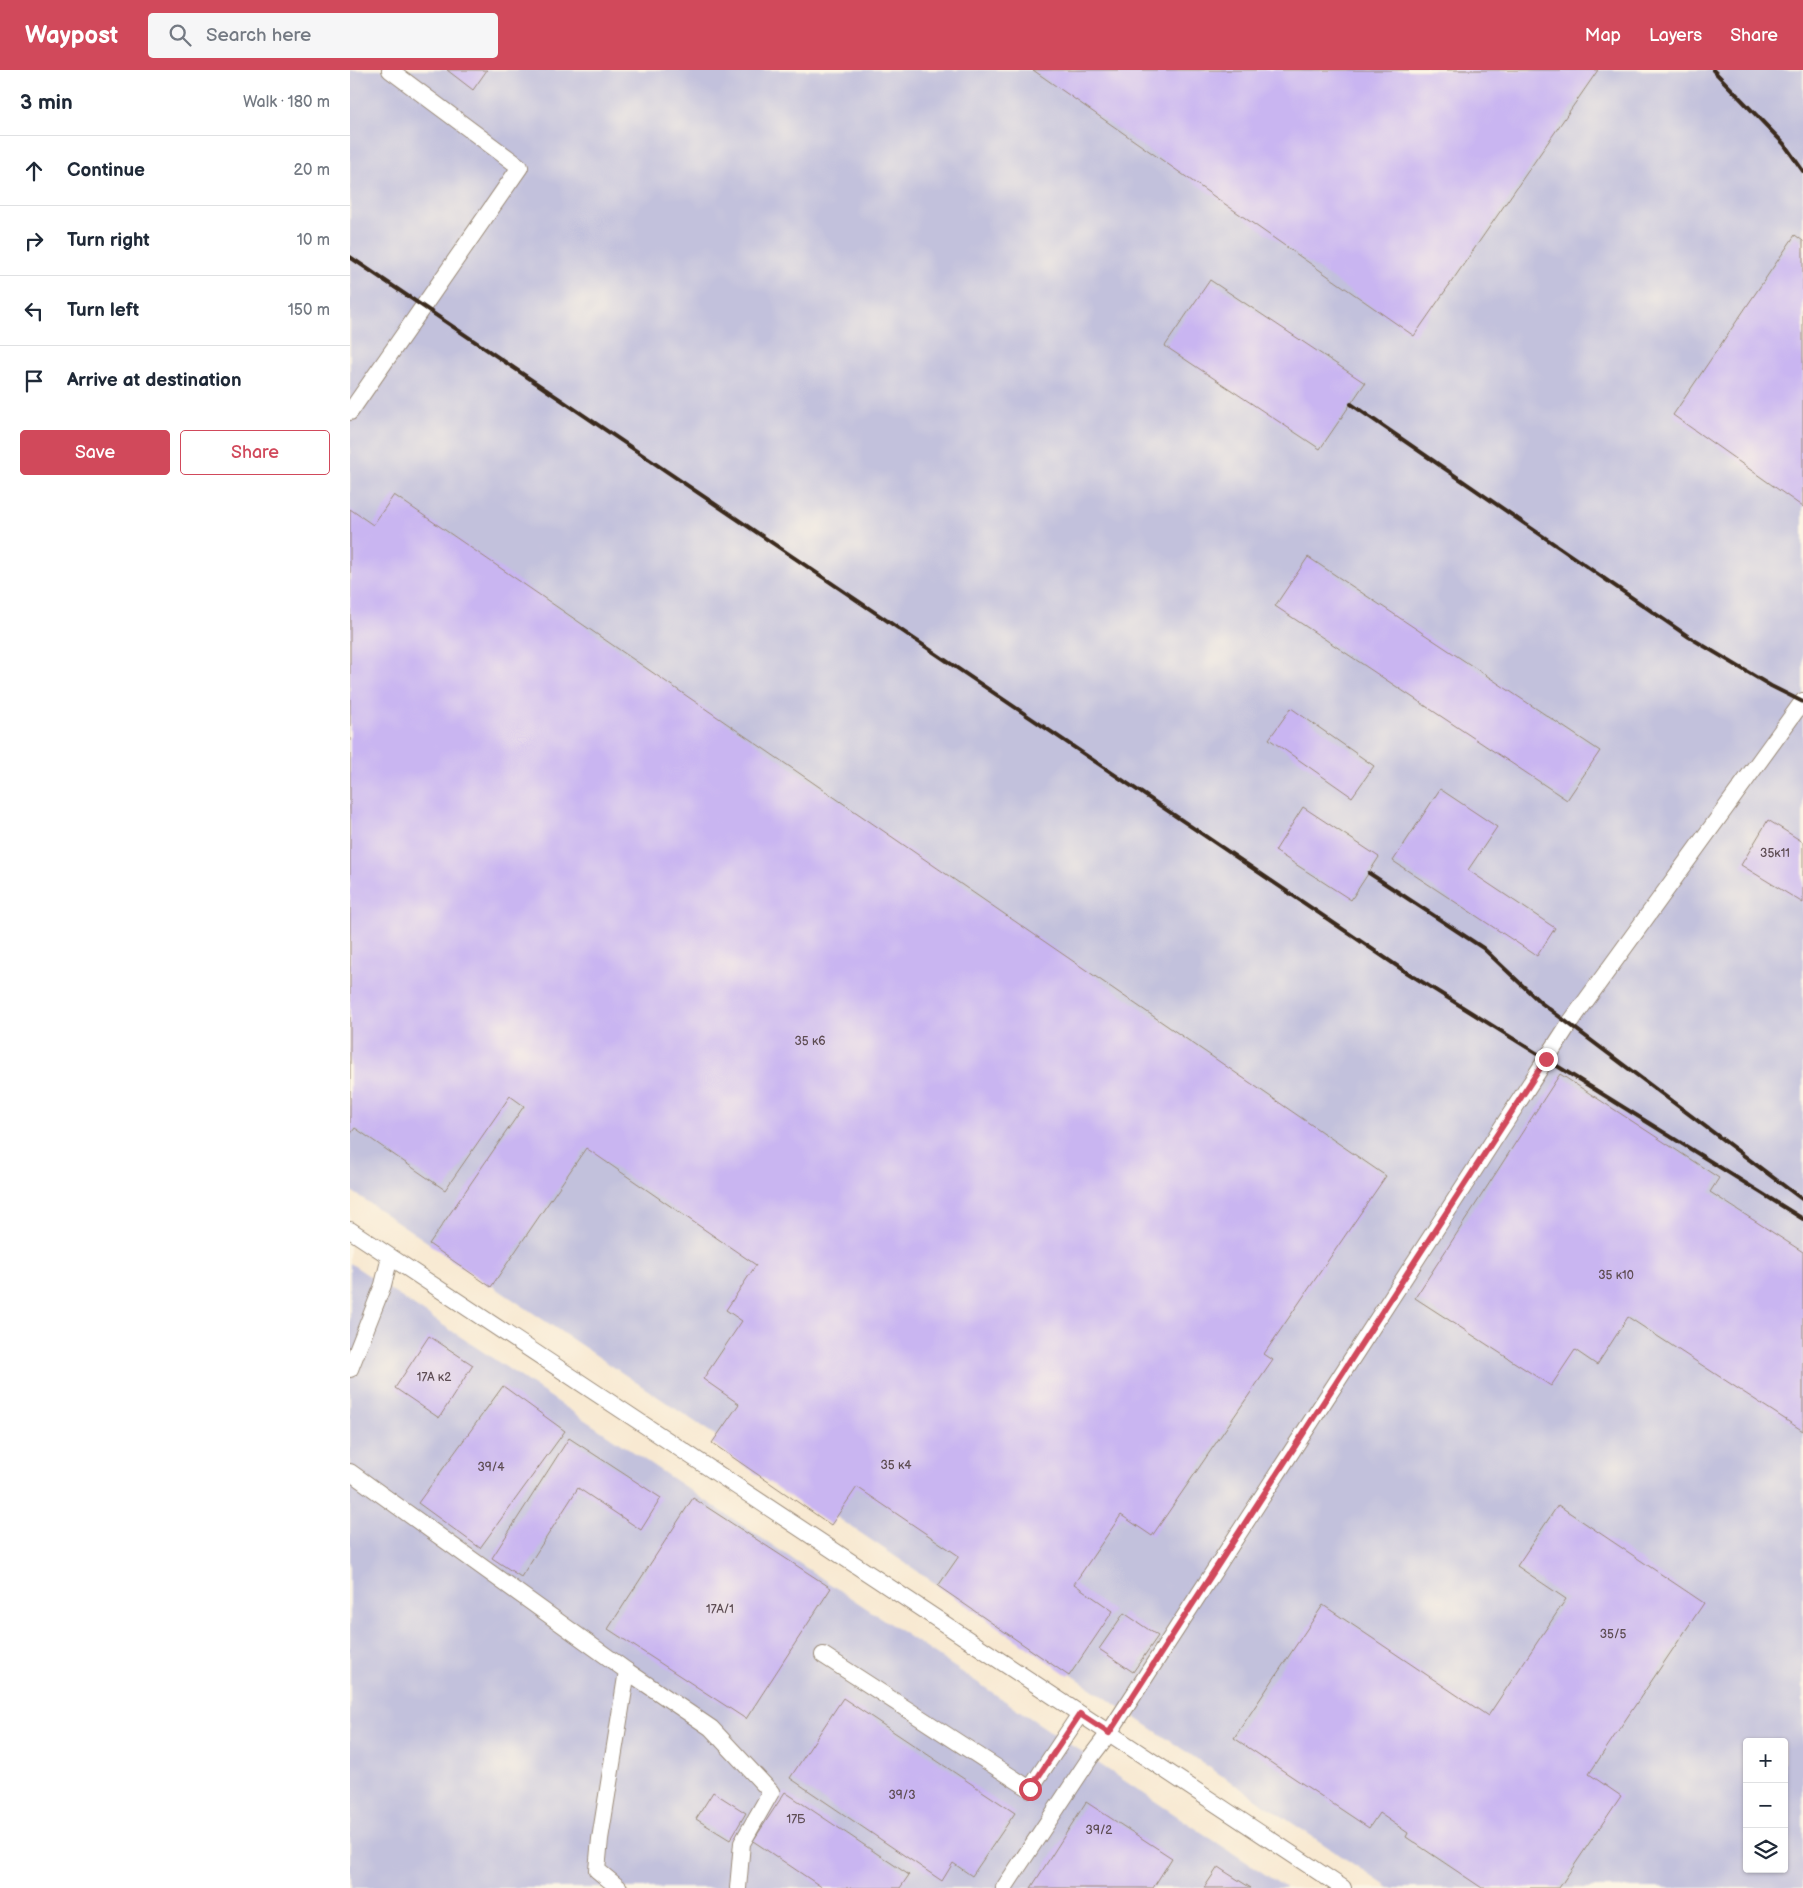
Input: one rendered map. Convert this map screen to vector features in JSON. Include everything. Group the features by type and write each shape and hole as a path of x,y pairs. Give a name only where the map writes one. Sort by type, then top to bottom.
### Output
{"lane":[{"path":"350,412 520,167 390,70"},
{"path":"1004,1888 1090,1758 1109,1733 1569,1024 1803,700"},
{"path":"350,1230 1344,1888"},
{"path":"350,1369 383,1285 390,1257"},
{"path":"350,1472 627,1671 711,1728 770,1792 742,1843 738,1888"},
{"path":"823,1655 1030,1789 1080,1714"},
{"path":"619,1888 597,1870 600,1839 627,1671"}],"shaded area":[{"path":"350,70 1803,70 1803,1888 1389,1888 350,1190"},
{"path":"350,1263 1216,1842 1286,1888 350,1888"}],"building":[{"path":"447,70 487,70 473,90"},
{"path":"1033,70 1598,70 1414,336"},
{"path":"1795,235 1803,241 1803,507 1673,415"},
{"path":"1210,280 1365,383 1320,449 1165,346"},
{"path":"394,495 1386,1176 1264,1354 1273,1360 1152,1536 1121,1515 1074,1584 1113,1611 1069,1676 938,1586 959,1556 857,1487 831,1525 712,1443 739,1404 703,1379 742,1321 726,1310 756,1265 586,1148 491,1287 429,1244 524,1106 510,1096 445,1190 355,1128 350,1135 350,509 373,525"},
{"path":"1308,557 1600,751 1567,800 1275,606"},
{"path":"1291,708 1374,766 1352,797 1269,739"},
{"path":"1440,789 1497,827 1468,870 1555,928 1537,956 1393,861"},
{"path":"1303,807 1379,857 1351,900 1275,851"},
{"path":"1768,820 1803,842 1803,903 1741,865"},
{"path":"1560,1074 1719,1178 1710,1192 1803,1252 1803,1431 1628,1317 1597,1365 1575,1350 1551,1386 1415,1298"},
{"path":"429,1336 473,1365 439,1418 395,1388"},
{"path":"503,1386 565,1431 480,1548 418,1503"},
{"path":"569,1438 661,1498 641,1530 578,1488 521,1577 492,1558"},
{"path":"693,1498 831,1588 746,1719 608,1629"},
{"path":"1558,1505 1704,1603 1589,1774 1621,1796 1559,1888 1482,1888 1406,1837 1408,1833 1379,1813 1369,1828 1234,1738 1323,1605 1488,1716 1566,1599 1517,1566"},
{"path":"1124,1613 1158,1636 1133,1672 1099,1649"},
{"path":"843,1698 1015,1813 972,1876 953,1863 942,1881 790,1778"},
{"path":"713,1792 746,1813 730,1840 696,1819"},
{"path":"785,1792 909,1875 900,1888 823,1888 753,1841"},
{"path":"1086,1802 1172,1858 1153,1888 1031,1888"},
{"path":"1218,1867 1224,1871 1251,1888 1204,1888"}],"railway":[{"path":"1713,70 1784,144 1803,171"},
{"path":"350,257 1403,970 1803,1219"},
{"path":"1351,404 1689,637 1771,686 1803,702"},
{"path":"1369,873 1483,948 1540,1002 1803,1200"}],"route":[{"path":"1030,1789 1080,1714 1109,1733 1546,1059"}]}
